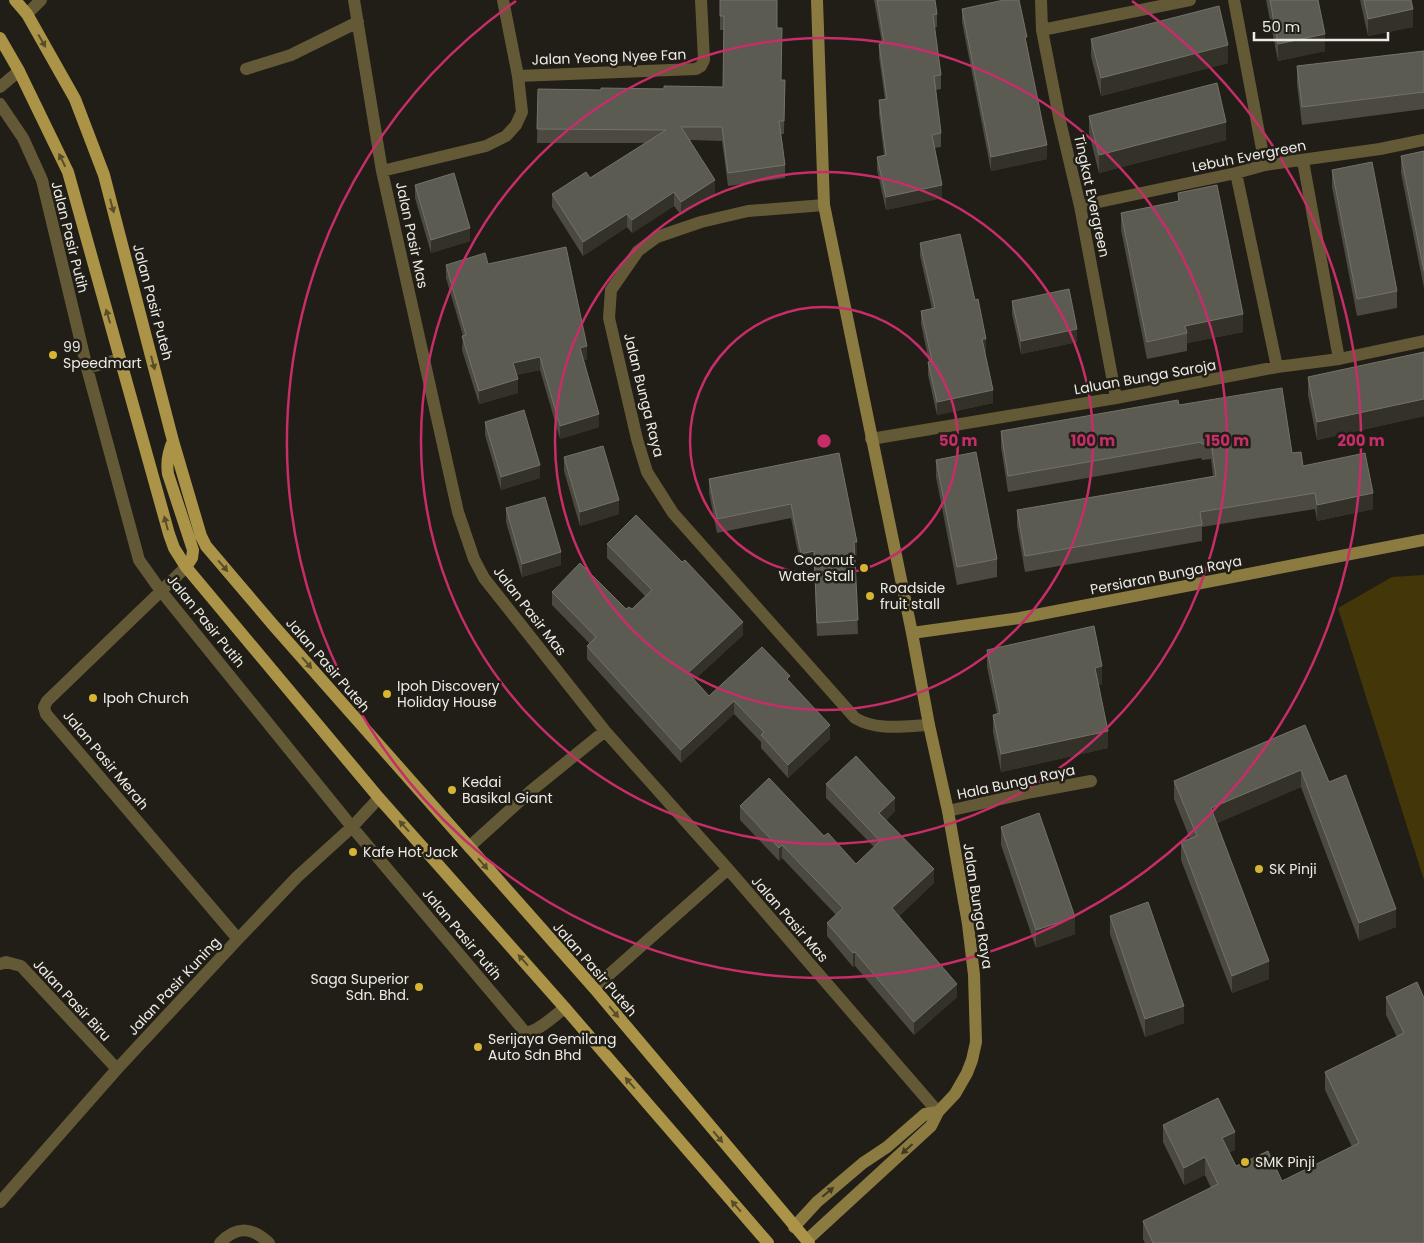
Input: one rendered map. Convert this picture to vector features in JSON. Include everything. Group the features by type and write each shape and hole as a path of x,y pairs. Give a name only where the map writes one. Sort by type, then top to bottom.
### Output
{"main road":[{"name":"Jalan Pasir Puteh","path":"16,0 27,14 75,99 104,175 173,441 201,536 206,546 281,634 594,988 794,1227 801,1242"},
{"name":"Jalan Bunga Raya","path":"801,1242 931,1126 938,1112 955,1094 967,1073 976,1042 974,975 968,924 948,811 824,206 817,0"},
{"path":"0,38 19,71 68,172 169,534 174,548 186,567 379,798 565,1008 768,1243"},
{"path":"173,441 168,452 168,474 193,550 192,558 186,567"},
{"name":"Persiaran Bunga Raya","path":"912,633 1020,618 1424,540"},
{"name":"Jalan Bunga Raya","path":"794,1227 817,1202 863,1163 887,1147 926,1114 938,1112"}],"street":[{"path":"27,14 41,0"},
{"name":"Jalan Pasir Mas","path":"354,0 382,171 458,512 474,559 484,578 604,731 728,869 938,1112"},
{"path":"382,171 486,146 506,136 516,125 522,112 518,76 503,0"},
{"name":"Jalan Yeong Nyee Fan","path":"518,76 696,69 701,66 704,60 701,0"},
{"name":"Tingkat Evergreen","path":"1041,0 1042,30 1059,117 1080,206 1116,398"},
{"path":"1042,30 1190,0"},
{"path":"1234,0 1265,166"},
{"path":"246,69 291,55 358,22"},
{"path":"0,87 19,71"},
{"name":"Jalan Pasir Putih","path":"0,104 23,138 42,180 87,368 139,560 161,590 352,827 525,1032 529,1033 535,1030 565,1008"},
{"name":"Lebuh Evergreen","path":"1080,206 1236,174 1265,166 1380,149 1424,140"},
{"path":"1303,161 1340,359"},
{"path":"1236,174 1277,367"},
{"name":"Jalan Bunga Raya","path":"824,206 748,211 701,222 657,237 638,250 611,290 609,318 637,439 647,472 672,513 855,718 864,724 876,726 929,725"},
{"name":"Laluan Bunga Saroja","path":"871,440 1116,398 1277,367 1340,359 1424,341"},
{"path":"87,368 120,359"},
{"name":"Jalan Pasir Merah","path":"186,567 84,664 47,702 44,708 46,714 238,939"},
{"path":"469,847 532,790 604,731"},
{"name":"Hala Bunga Raya","path":"948,811 1091,781"},
{"name":"Jalan Pasir Kuning","path":"0,1202 117,1069 238,939 297,877 352,827 379,798"},
{"path":"594,988 728,869"},
{"name":"Jalan Pasir Biru","path":"0,964 6,962 21,966 117,1069"},
{"path":"224,1239 245,1230 259,1234 269,1243"}],"shaded area":[{"path":"1424,575 1424,880 1338,608 1392,577"}],"building":[{"path":"720,0 777,0 777,28 782,28 781,80 785,80 784,121 779,121 785,165 728,173 722,127 681,127 715,180 681,202 674,192 632,220 627,214 583,242 552,194 586,172 590,178 666,130 537,129 538,89 601,90 601,88 664,89 664,86 723,87 724,16 720,16"},
{"path":"877,0 935,0 937,14 933,15 941,75 934,76 941,133 932,135 942,185 886,197 877,157 886,155 879,100 887,99 879,44 884,43"},
{"path":"1004,0 1019,0 1047,145 991,157 962,9"},
{"path":"1270,0 1318,0 1325,34 1278,44"},
{"path":"1364,0 1411,0 1413,9 1368,19"},
{"path":"1219,6 1228,45 1101,78 1091,39"},
{"path":"1424,51 1424,92 1302,107 1297,66"},
{"path":"1217,83 1226,122 1099,155 1089,116"},
{"path":"1424,151 1424,271 1401,156"},
{"path":"1372,162 1397,291 1357,299 1332,170"},
{"path":"454,173 470,228 431,240 415,185"},
{"path":"1217,185 1243,314 1185,326 1187,333 1147,342 1121,213 1179,201 1178,193"},
{"path":"960,234 975,300 978,299 986,339 982,339 993,390 937,402 928,362 932,361 921,311 935,308 920,243"},
{"path":"566,247 587,346 580,348 599,414 560,426 540,357 513,363 518,379 479,391 462,336 466,335 446,265 485,253 488,264"},
{"path":"1069,289 1077,329 1021,341 1012,301"},
{"path":"1424,352 1424,399 1317,422 1308,377"},
{"path":"1282,388 1292,453 1301,452 1303,466 1365,453 1373,493 1317,505 1315,493 1200,512 1202,525 1025,556 1017,510 1216,476 1211,443 1202,444 1201,442 1008,476 1001,431 1178,400 1179,405"},
{"path":"524,410 540,465 501,477 485,422"},
{"path":"603,446 619,500 580,512 564,457"},
{"path":"976,452 997,559 957,567 936,460"},
{"path":"839,453 857,542 854,542 858,620 817,623 814,551 801,554 791,504 717,519 709,479"},
{"path":"545,497 561,552 522,564 506,508"},
{"path":"636,515 682,562 685,560 743,622 688,673 709,696 762,647 790,676 787,679 830,725 788,765 761,735 764,732 734,701 681,750 587,646 596,637 552,592 580,563 626,609 629,607 632,609 652,590 607,544"},
{"path":"1094,626 1102,666 1095,668 1108,731 1001,754 993,715 1000,713 987,650"},
{"path":"1305,725 1329,782 1346,775 1396,909 1359,923 1301,770 1211,808 1269,961 1232,976 1181,842 1197,836 1174,781"},
{"path":"856,756 895,798 879,813 934,869 892,908 957,984 914,1022 855,952 853,953 827,923 843,908 782,845 779,848 740,806 769,778 824,836 828,833 856,864 880,841 826,784"},
{"path":"1039,813 1075,917 1036,930 1001,827"},
{"path":"1148,902 1184,1006 1145,1019 1110,916"},
{"path":"1417,982 1424,998 1424,1243 1153,1243 1143,1221 1218,1184 1205,1157 1184,1168 1163,1125 1218,1098 1235,1132 1222,1138 1236,1166 1268,1151 1282,1181 1359,1143 1325,1072 1404,1033 1386,997"}],"place":[{"name":"99 Speedmart","path":"53,355"},
{"name":"Coconut Water Stall","path":"864,568"},
{"name":"Roadside fruit stall","path":"870,596"},
{"name":"Ipoh Discovery Holiday House","path":"387,694"},
{"name":"Ipoh Church","path":"93,698"},
{"name":"Kedai Basikal Giant","path":"452,790"},
{"name":"Kafe Hot Jack","path":"353,852"},
{"name":"SK Pinji","path":"1259,869"},
{"name":"Saga Superior Sdn. Bhd.","path":"419,987"},
{"name":"Serijaya Gemilang Auto Sdn Bhd","path":"478,1047"},
{"name":"SMK Pinji","path":"1245,1162"}]}
